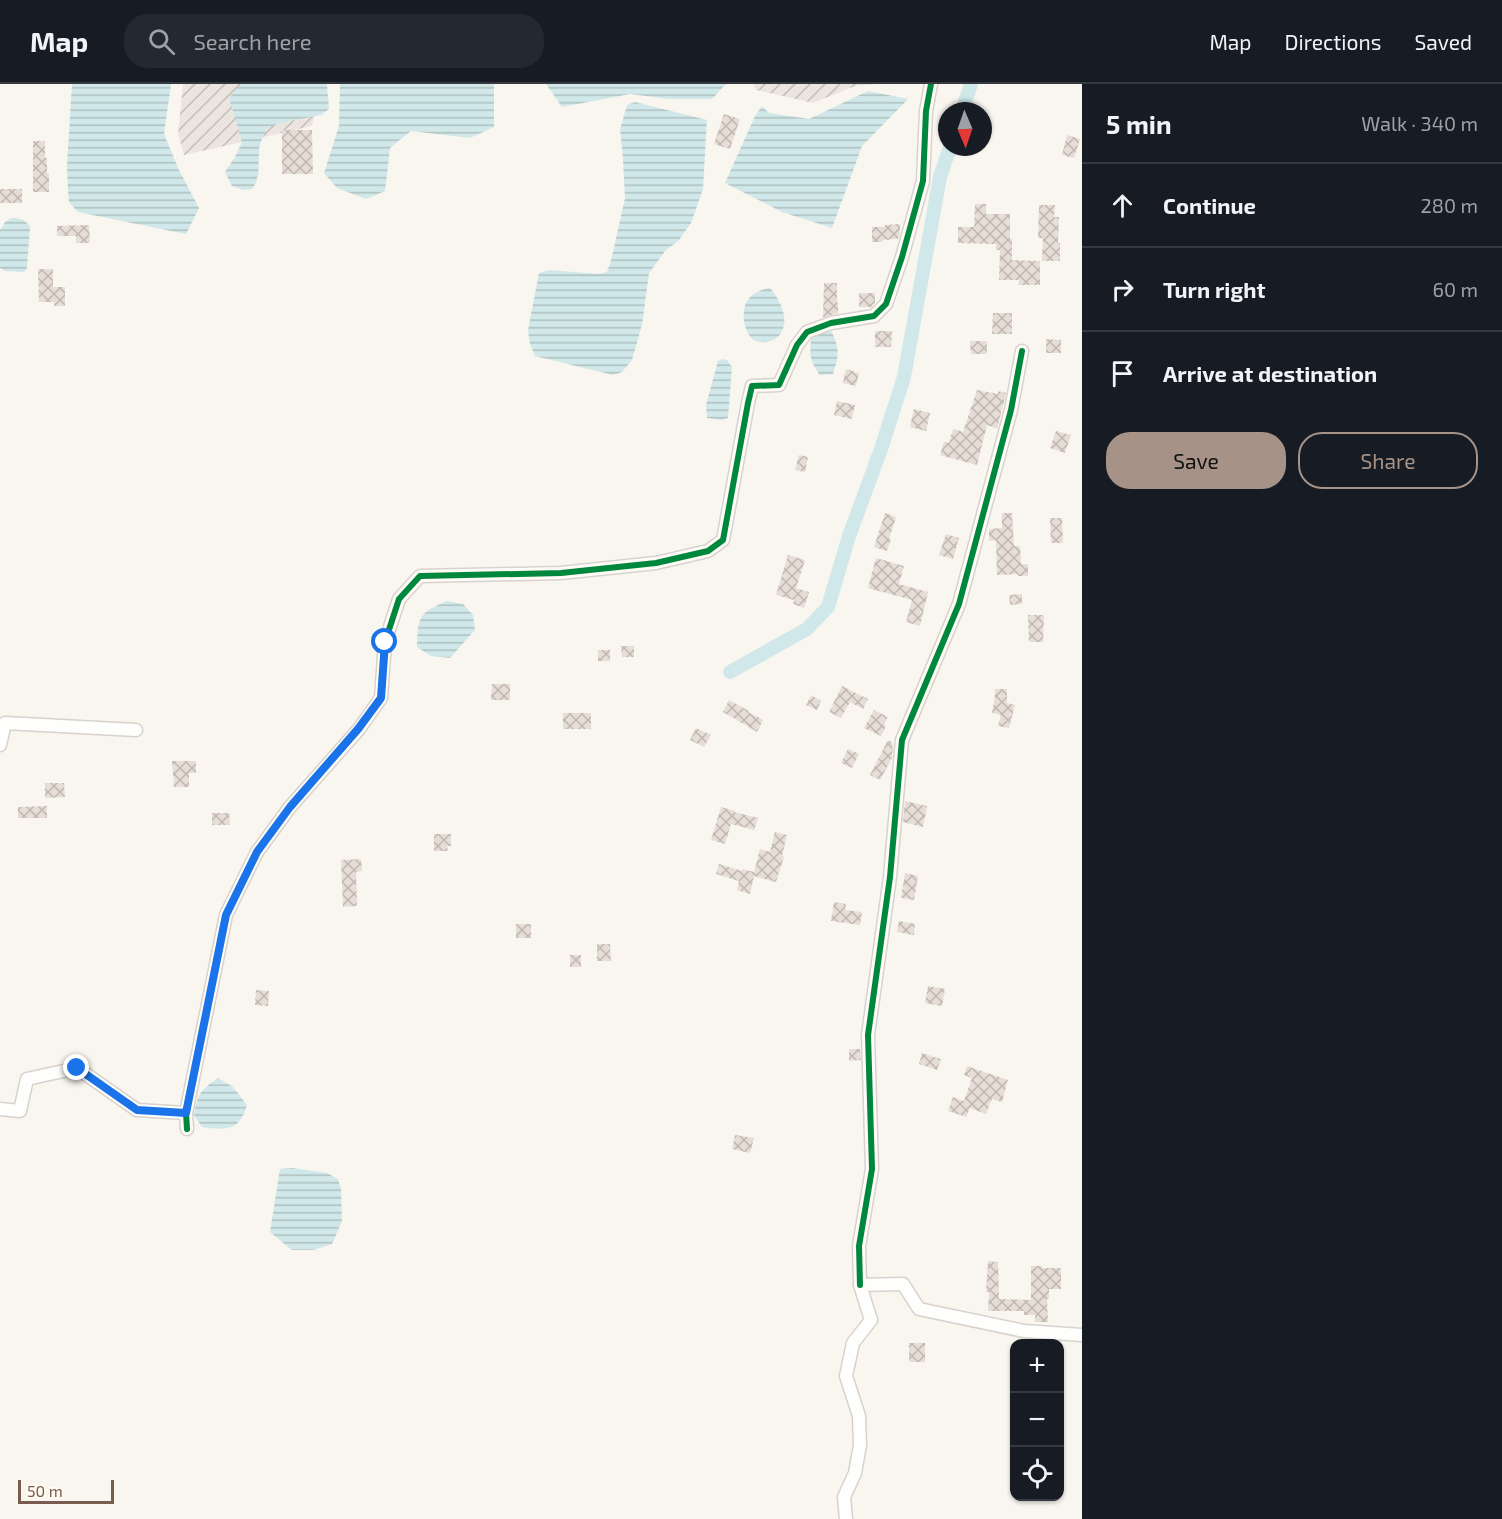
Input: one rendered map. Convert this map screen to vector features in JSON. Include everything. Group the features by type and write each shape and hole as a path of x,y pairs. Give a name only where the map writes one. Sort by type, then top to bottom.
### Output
{"street":[{"path":"187,1129 186,1113 226,915 257,852 290,807 358,729 381,698 385,642 399,599 420,576 561,573 656,563 708,551 723,540 752,386 779,385 797,345 807,332 831,323 874,316 886,304 923,181 926,111 931,84"},
{"path":"846,1519 844,1497 855,1473 860,1445 859,1416 846,1376 853,1343 872,1320 860,1285 859,1246 872,1169 868,1035 890,877 902,740 959,604 1011,410 1022,351"},
{"path":"0,745 4,723 136,730"},
{"path":"0,1109 20,1111 27,1079 77,1068 137,1110 186,1113"},
{"path":"860,1285 903,1284 919,1309 1024,1331 1082,1335"}],"shaded area":[{"path":"183,84 323,84 312,126 184,155 178,134"},
{"path":"753,84 874,84 855,86 813,103 756,90"}],"water":[{"path":"72,84 171,84 164,134 179,170 199,208 186,234 78,212 69,202 67,166"},
{"path":"245,84 327,84 329,109 321,115 280,123 267,128 259,148 257,180 252,189 243,190 232,186 225,172 242,142 229,98 239,86"},
{"path":"340,84 494,84 494,127 470,138 411,131 390,148 385,191 366,199 337,188 324,173 339,126"},
{"path":"546,84 726,84 712,99 669,99 630,94 562,107"},
{"path":"868,91 908,99 862,146 832,228 782,212 725,183 755,116 762,106 769,113 809,119"},
{"path":"635,102 707,120 703,189 691,223 679,240 665,251 649,273 642,325 632,360 622,372 613,375 535,356 528,330 539,273 549,270 599,274 607,272 625,198 620,129 627,105"},
{"path":"11,218 22,220 30,227 27,268 24,272 5,271 0,268 0,230"},
{"path":"770,288 782,308 784,325 774,340 766,342 754,340 744,323 745,306 755,293"},
{"path":"822,331 832,332 836,344 837,357 833,374 820,375 811,357 811,337"},
{"path":"727,360 732,367 728,418 721,420 707,418 706,405 718,361"},
{"path":"447,601 463,604 473,615 475,630 450,658 431,656 417,647 419,622 430,609"},
{"path":"218,1078 233,1087 247,1105 236,1125 218,1129 202,1127 194,1115 198,1097"},
{"path":"292,1168 327,1173 338,1179 341,1189 342,1221 332,1244 313,1250 292,1250 270,1232 280,1169"}],"building":[{"path":"724,114 740,119 730,149 714,144"},
{"path":"282,130 312,130 313,174 282,174"},
{"path":"1067,135 1080,139 1074,158 1062,155"},
{"path":"33,141 45,141 49,192 33,192"},
{"path":"0,189 22,189 22,203 0,203"},
{"path":"975,204 986,204 986,214 1010,214 1012,260 1040,261 1040,285 1018,285 1019,280 999,280 1000,250 996,250 996,244 958,243 958,227 974,227"},
{"path":"1039,205 1055,205 1054,217 1059,217 1060,261 1042,261 1043,238 1038,238"},
{"path":"900,224 898,239 872,242 872,227"},
{"path":"89,225 90,243 76,243 76,236 57,236 57,226"},
{"path":"38,269 53,269 53,287 65,287 65,306 54,306 54,302 39,302"},
{"path":"824,283 837,283 838,313 823,317"},
{"path":"859,293 875,293 875,303 871,307 859,307"},
{"path":"993,313 1012,313 1012,334 992,334"},
{"path":"875,331 892,331 891,347 875,347"},
{"path":"1046,339 1061,340 1061,353 1046,353"},
{"path":"970,341 987,341 987,354 971,354"},
{"path":"846,369 859,373 856,386 843,383"},
{"path":"977,390 998,394 998,391 1006,393 997,429 987,425 977,465 940,455 944,442 949,443 953,429 963,432"},
{"path":"837,401 855,405 852,419 834,415"},
{"path":"914,409 930,413 926,431 910,427"},
{"path":"1056,431 1071,435 1065,453 1050,448"},
{"path":"799,455 808,457 805,472 795,470"},
{"path":"885,513 896,517 887,551 874,547"},
{"path":"1002,513 1012,513 1014,546 1020,546 1021,564 1028,564 1028,576 997,575 996,540 989,541 989,529 1002,528"},
{"path":"1050,518 1062,518 1063,543 1051,543"},
{"path":"946,534 959,538 953,559 939,555"},
{"path":"788,555 805,560 796,588 809,592 804,608 793,604 794,600 776,595"},
{"path":"876,558 904,566 899,584 928,592 920,626 906,622 912,600 868,588"},
{"path":"1022,594 1022,604 1010,605 1009,595"},
{"path":"1028,615 1044,615 1043,642 1029,642"},
{"path":"621,646 634,646 634,657 622,657"},
{"path":"598,650 610,650 610,661 598,661"},
{"path":"492,684 510,684 510,700 491,700"},
{"path":"842,686 868,699 863,709 850,702 841,718 829,712"},
{"path":"995,689 1007,689 1007,703 1015,705 1009,728 998,726 1001,715 992,713"},
{"path":"811,695 821,701 817,710 806,705"},
{"path":"729,700 763,720 757,732 723,712"},
{"path":"874,710 888,717 883,725 886,726 881,736 864,728"},
{"path":"563,713 591,713 591,729 563,729"},
{"path":"696,728 711,735 704,747 690,740"},
{"path":"888,740 893,743 892,758 880,780 870,775"},
{"path":"848,749 859,754 852,768 841,763"},
{"path":"172,761 196,761 196,773 189,773 189,787 174,787"},
{"path":"45,783 64,783 65,797 45,798"},
{"path":"905,801 927,806 923,827 903,822"},
{"path":"47,806 47,818 18,818 18,807"},
{"path":"721,807 758,818 754,830 731,824 725,844 711,840"},
{"path":"212,813 229,813 230,825 212,825"},
{"path":"775,832 787,835 782,856 784,857 776,882 754,876 750,894 737,890 739,881 716,874 719,864 754,872 760,849 770,852"},
{"path":"434,834 451,834 451,846 447,846 448,851 434,851"},
{"path":"361,859 362,871 356,872 357,906 343,907 341,860"},
{"path":"905,873 918,876 914,900 901,898"},
{"path":"834,902 846,904 845,910 862,912 860,925 831,921"},
{"path":"899,921 915,924 914,935 897,932"},
{"path":"516,924 531,924 531,938 516,938"},
{"path":"597,944 610,944 611,961 597,961"},
{"path":"570,955 581,955 581,967 570,967"},
{"path":"928,986 945,989 942,1006 925,1003"},
{"path":"256,990 269,991 268,1006 255,1005"},
{"path":"849,1049 860,1049 861,1060 849,1061"},
{"path":"922,1053 941,1059 937,1070 919,1064"},
{"path":"967,1066 1008,1080 1002,1102 992,1099 986,1114 970,1108 966,1117 948,1111 953,1097 964,1101 972,1078 964,1075"},
{"path":"735,1135 754,1138 750,1153 732,1149"},
{"path":"988,1261 998,1262 999,1299 1031,1300 1031,1266 1061,1268 1061,1289 1049,1289 1048,1322 1035,1322 1035,1315 1024,1315 1024,1311 988,1311 989,1292 986,1292"},
{"path":"909,1343 925,1343 925,1362 909,1362"}],"waterway":[{"path":"965,102 971,84"},
{"path":"730,672 807,629 828,607 849,536 881,449 904,377 940,177 947,156"}],"cycle path":[{"path":"187,1129 186,1113 226,915 257,852 290,807 359,729 381,698 385,642 399,599 420,576 561,573 656,563 708,551 723,540 752,386 779,385 797,345 807,332 831,323 874,316 886,304 923,181 926,111 931,84"},
{"path":"860,1285 859,1246 872,1169 868,1035 890,877 902,740 959,604 1011,410 1022,351"}],"route":[{"path":"77,1068 137,1110 186,1113 226,915 257,852 290,807 358,729 381,698 385,642"}]}
